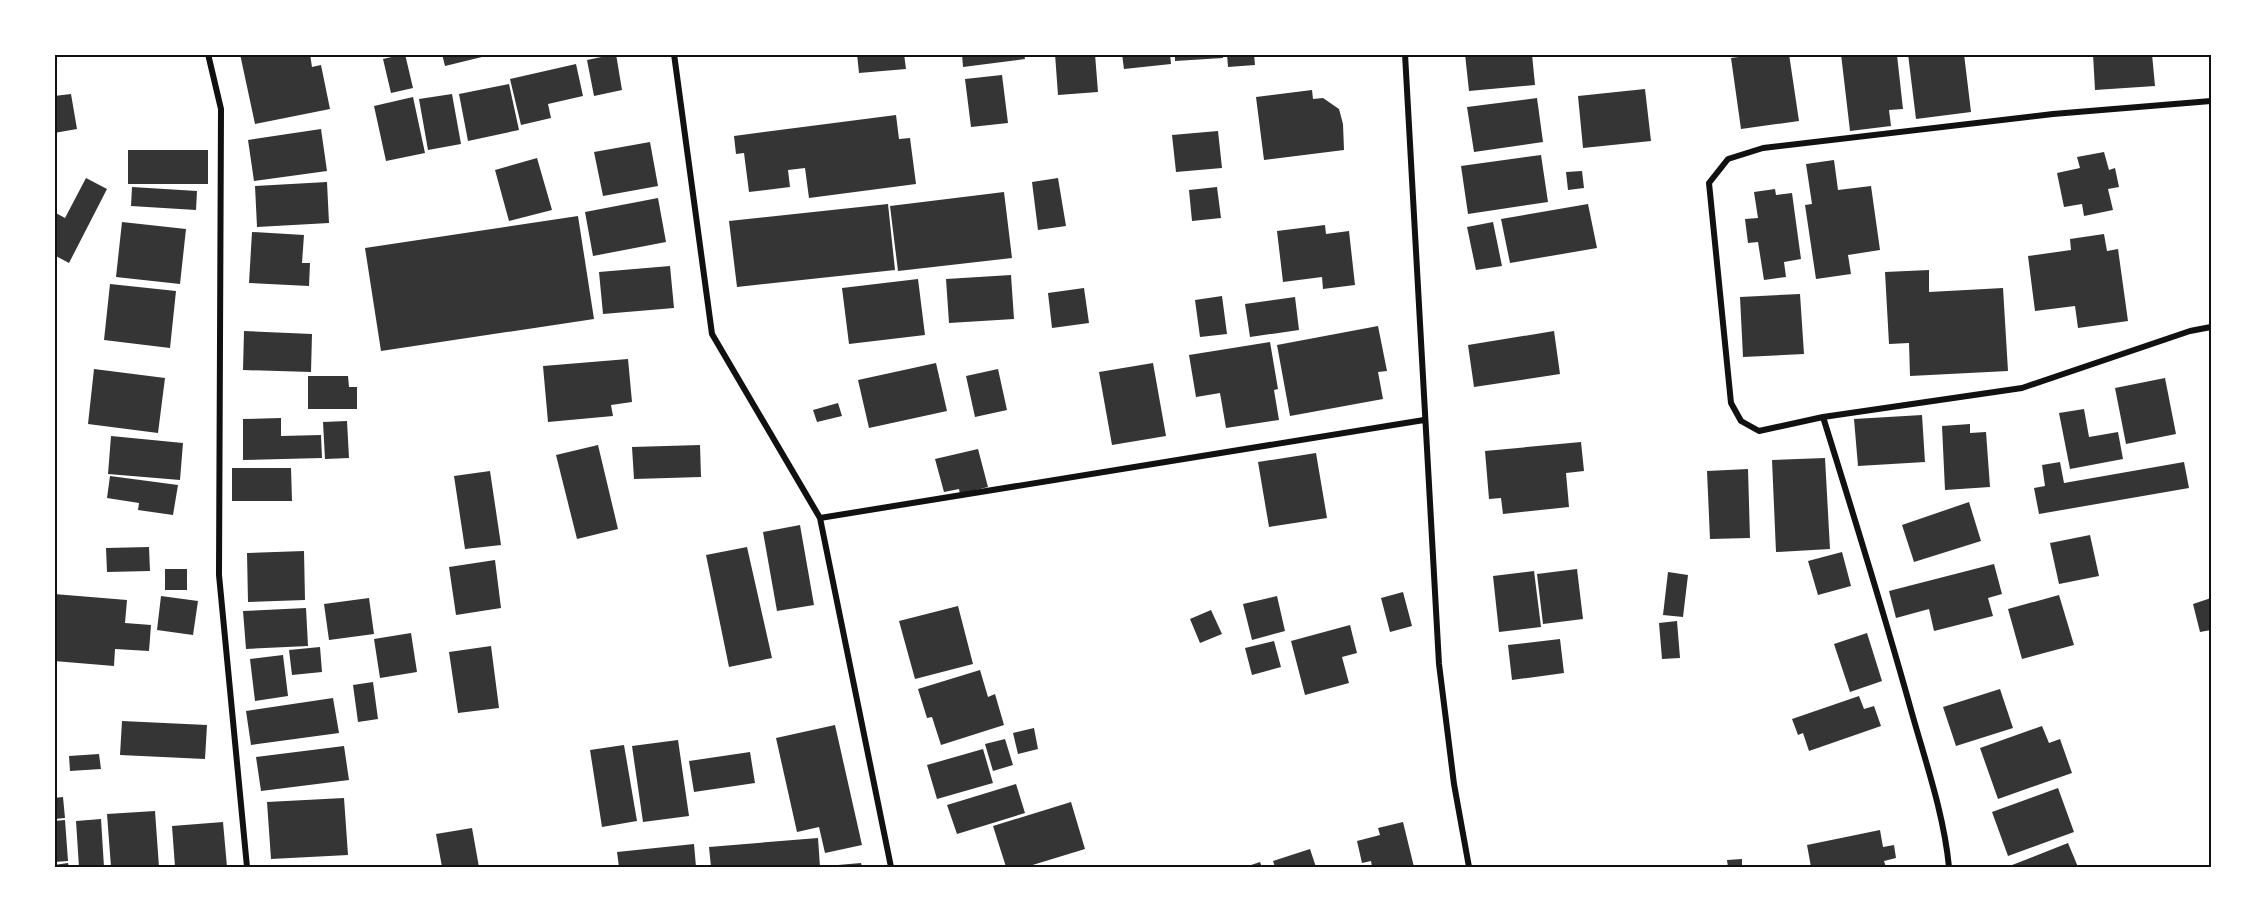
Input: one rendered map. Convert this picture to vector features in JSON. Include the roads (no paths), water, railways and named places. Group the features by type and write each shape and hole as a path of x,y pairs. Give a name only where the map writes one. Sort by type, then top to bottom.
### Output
{"street":[{"path":"208,54 221,109 219,575 247,867"},
{"path":"674,54 712,334 820,518 891,867"},
{"path":"1405,54 1439,664 1454,784 1469,867"},
{"path":"2211,101 2053,114 1763,148 1728,159 1709,183 1731,403 1741,421 1759,431 1823,417 2022,388 2190,331 2211,327"},
{"path":"1823,417 1869,563 1908,699 1946,838 1949,867"},
{"path":"820,518 1424,420"}]}
